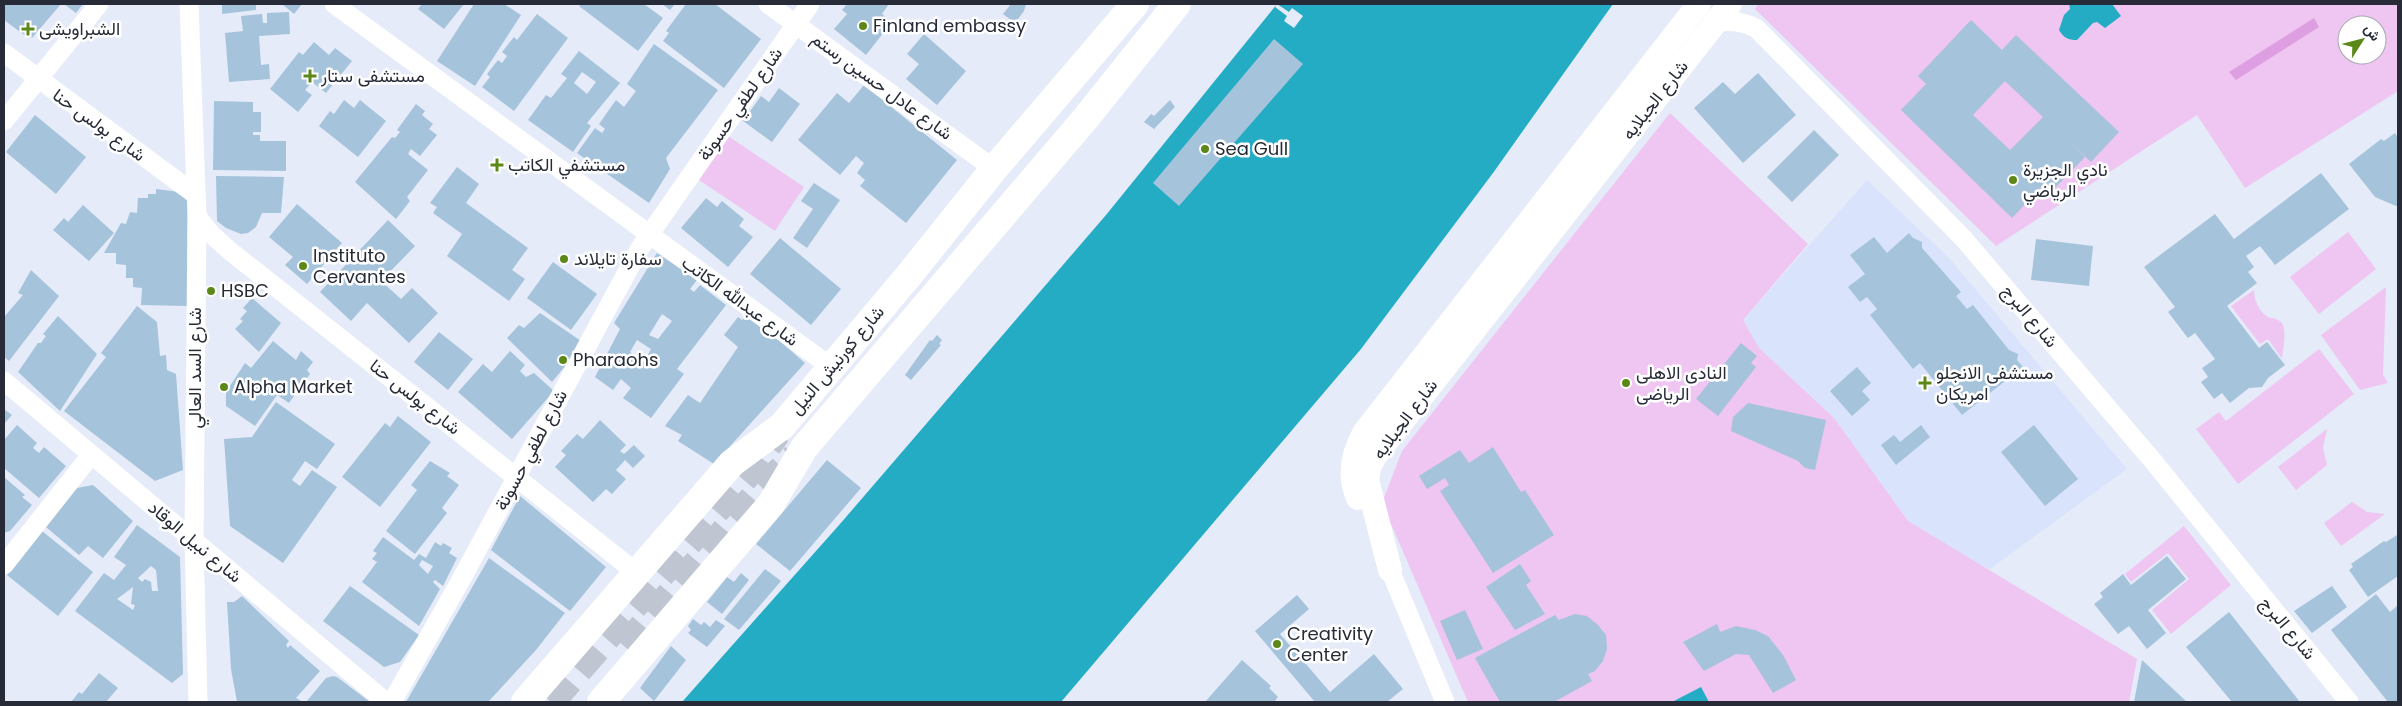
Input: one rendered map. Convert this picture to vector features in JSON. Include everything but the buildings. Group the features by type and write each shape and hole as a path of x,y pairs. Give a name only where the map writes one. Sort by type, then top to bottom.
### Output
{"main road":[{"name":"شارع كورنيش النيل","path":"525,702 732,464 782,426 994,169 1135,4"},
{"name":"شارع كورنيش النيل","path":"601,702 771,504 804,448 1085,119 1177,4"}],"street":[{"path":"4,121 99,4"},
{"name":"شارع السد العالي","path":"189,4 196,195 194,540 198,702"},
{"name":"شارع عبدالله الكاتب","path":"334,4 831,368"},
{"name":"شارع عادل حسين رستم","path":"768,4 994,169"},
{"name":"شارع لطفي حسونة","path":"392,702 649,236 810,4"},
{"name":"شارع الجبلايه","path":"1390,570 1356,494 1352,472 1357,445 1364,432 1699,4"},
{"name":"شارع الجبلايه","path":"1390,570 1367,480 1369,467 1375,456 1730,4"},
{"name":"شارع البرج","path":"1715,24 1729,20 1743,22 1756,28 1963,238 2153,461 2349,702"},
{"name":"شارع بولس حنا","path":"4,53 196,195"},
{"name":"شارع بولس حنا","path":"196,216 211,234 230,251 638,573"},
{"name":"شارع نبيل الوقاد","path":"4,381 386,702"},
{"path":"4,565 92,454"},
{"path":"1390,570 1445,702"}],"shaded area":[{"name":"نادي الجزيرة الرياضي","path":"1758,4 2398,4 2398,91 2245,188 2197,115 1996,246 1755,9"},
{"path":"2314,18 2319,27 2236,80 2229,72"},
{"name":"النادى الاهلى الرياضى","path":"1670,113 1808,244 1743,320 1759,348 1834,418 1908,521 2137,659 2129,702 1468,702 1382,503 1402,451"},
{"path":"728,136 804,187 775,231 699,180"},
{"name":"مستشفى الانجلو امريكان","path":"1867,180 1949,258 2127,469 1990,569 1972,561 1908,521 1834,418 1759,348 1743,320"},
{"path":"2348,232 2376,269 2319,314 2290,277"},
{"path":"2386,287 2383,375 2388,383 2360,390 2321,335"},
{"path":"2254,290 2256,302 2262,312 2282,323 2284,336 2282,359 2268,339 2260,344 2231,306"},
{"path":"2319,349 2354,394 2238,484 2196,429 2219,412 2226,421"},
{"path":"2327,429 2323,448 2327,465 2296,490 2278,467"},
{"path":"2352,502 2367,512 2385,514 2341,546 2324,523"},
{"path":"2184,526 2231,585 2171,634 2152,610 2189,579 2168,553 2131,582 2125,574"}],"water":[{"path":"1277,4 1613,4 1493,173 1361,349 1061,702 682,702 840,524 1106,215"},
{"path":"2069,4 2112,4 2121,16 2105,28 2097,22 2093,23 2077,40 2071,40 2065,37 2059,30 2064,15 2070,9"},
{"path":"1701,687 1709,702 1672,702"}],"pier":[{"path":"1277,4 1289,12 1292,8 1303,16 1294,28 1284,21 1287,16 1275,7"}],"tunnel":[{"path":"551,702 746,476 777,433"},
{"path":"625,647 760,490 795,457"}],"place":[{"name":"Finland embassy","path":"863,26"},
{"name":"الشبراويشى","path":"28,29"},
{"name":"مستشفى ستار","path":"310,76"},
{"name":"Sea Gull","path":"1205,149"},
{"name":"مستشفي الكاتب","path":"497,165"},
{"name":"نادي الجزيرة الرياضي","path":"2013,180"},
{"name":"سفارة تايلاند","path":"564,259"},
{"name":"Instituto Cervantes","path":"303,266"},
{"name":"HSBC","path":"211,291"},
{"name":"Pharaohs","path":"563,360"},
{"name":"النادى الاهلى الرياضى","path":"1626,383"},
{"name":"مستشفى الانجلو امريكان","path":"1925,383"},
{"name":"Alpha Market","path":"224,387"},
{"name":"Creativity Center","path":"1277,644"}]}
